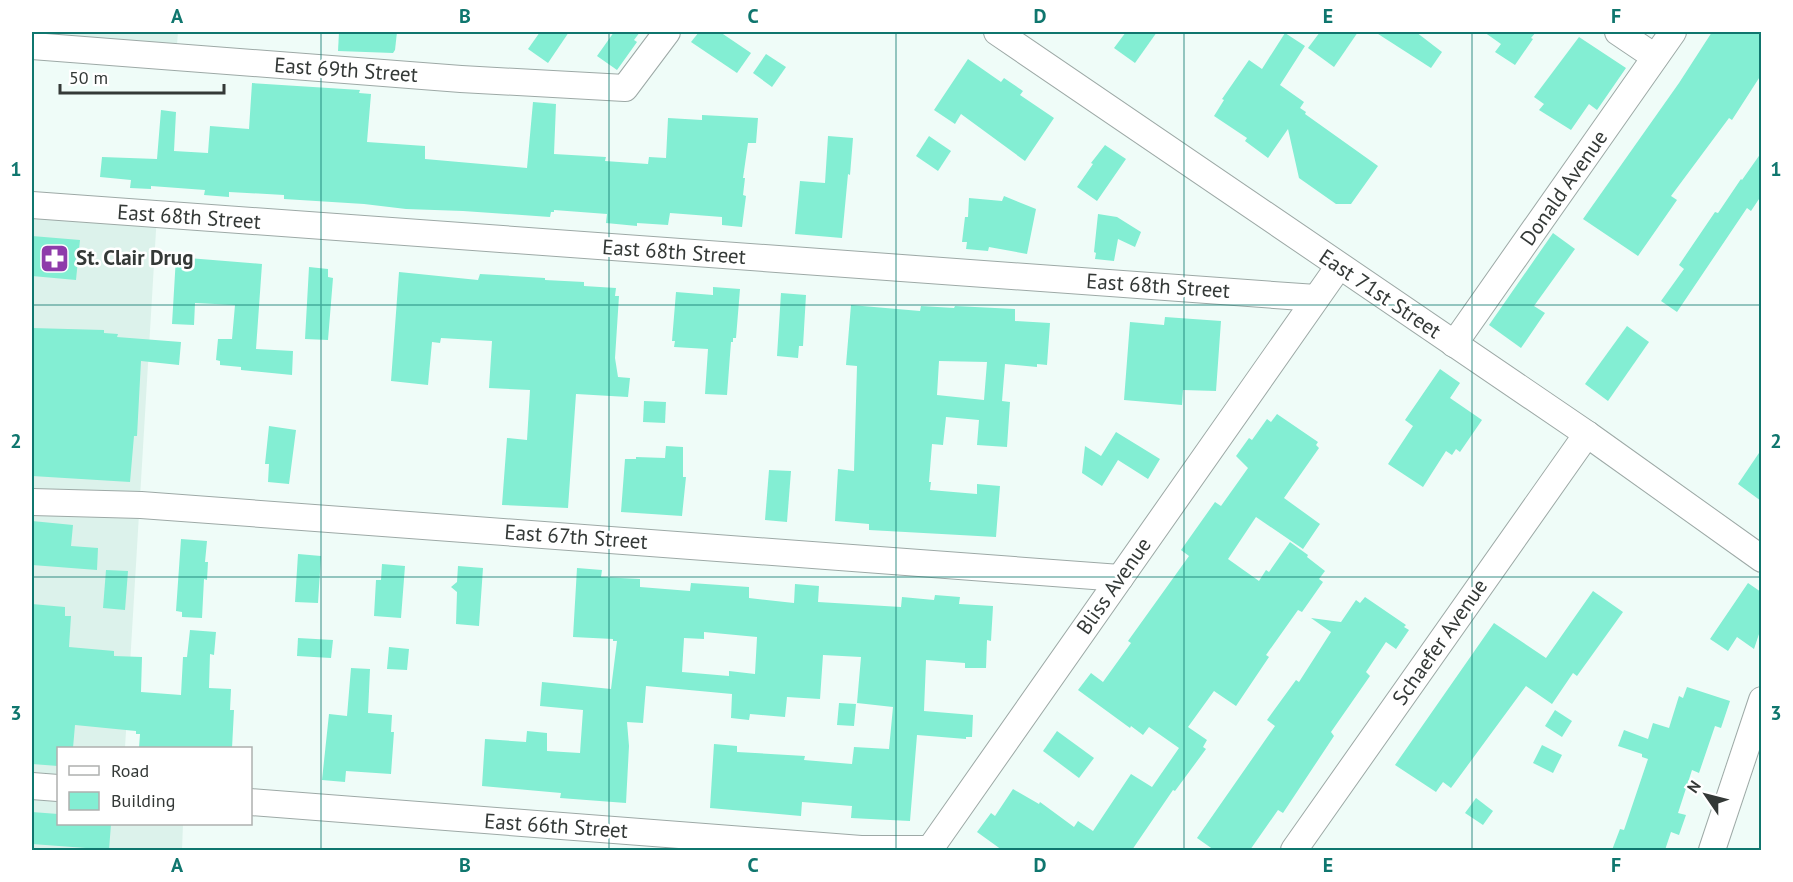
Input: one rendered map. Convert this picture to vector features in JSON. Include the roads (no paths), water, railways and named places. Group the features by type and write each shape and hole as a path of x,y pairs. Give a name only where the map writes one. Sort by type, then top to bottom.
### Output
{"street":[{"name":"East 69th Street","path":"32,46 461,79 625,88 667,32"},
{"name":"East 71st Street","path":"997,32 1587,434 1761,559"},
{"path":"1618,32 1655,57"},
{"name":"Donald Avenue","path":"1454,344 1673,32"},
{"name":"East 68th Street","path":"32,205 1316,298"},
{"name":"Bliss Avenue","path":"861,850 930,849 1339,266"},
{"name":"Schaefer Avenue","path":"1294,850 1587,434"},
{"name":"East 67th Street","path":"32,502 141,505 1120,578"},
{"path":"1712,850 1761,700"},
{"path":"32,786 57,788"},
{"name":"East 66th Street","path":"252,802 861,850"}],"place":[{"name":"St. Clair Drug","path":"55,258"}]}
